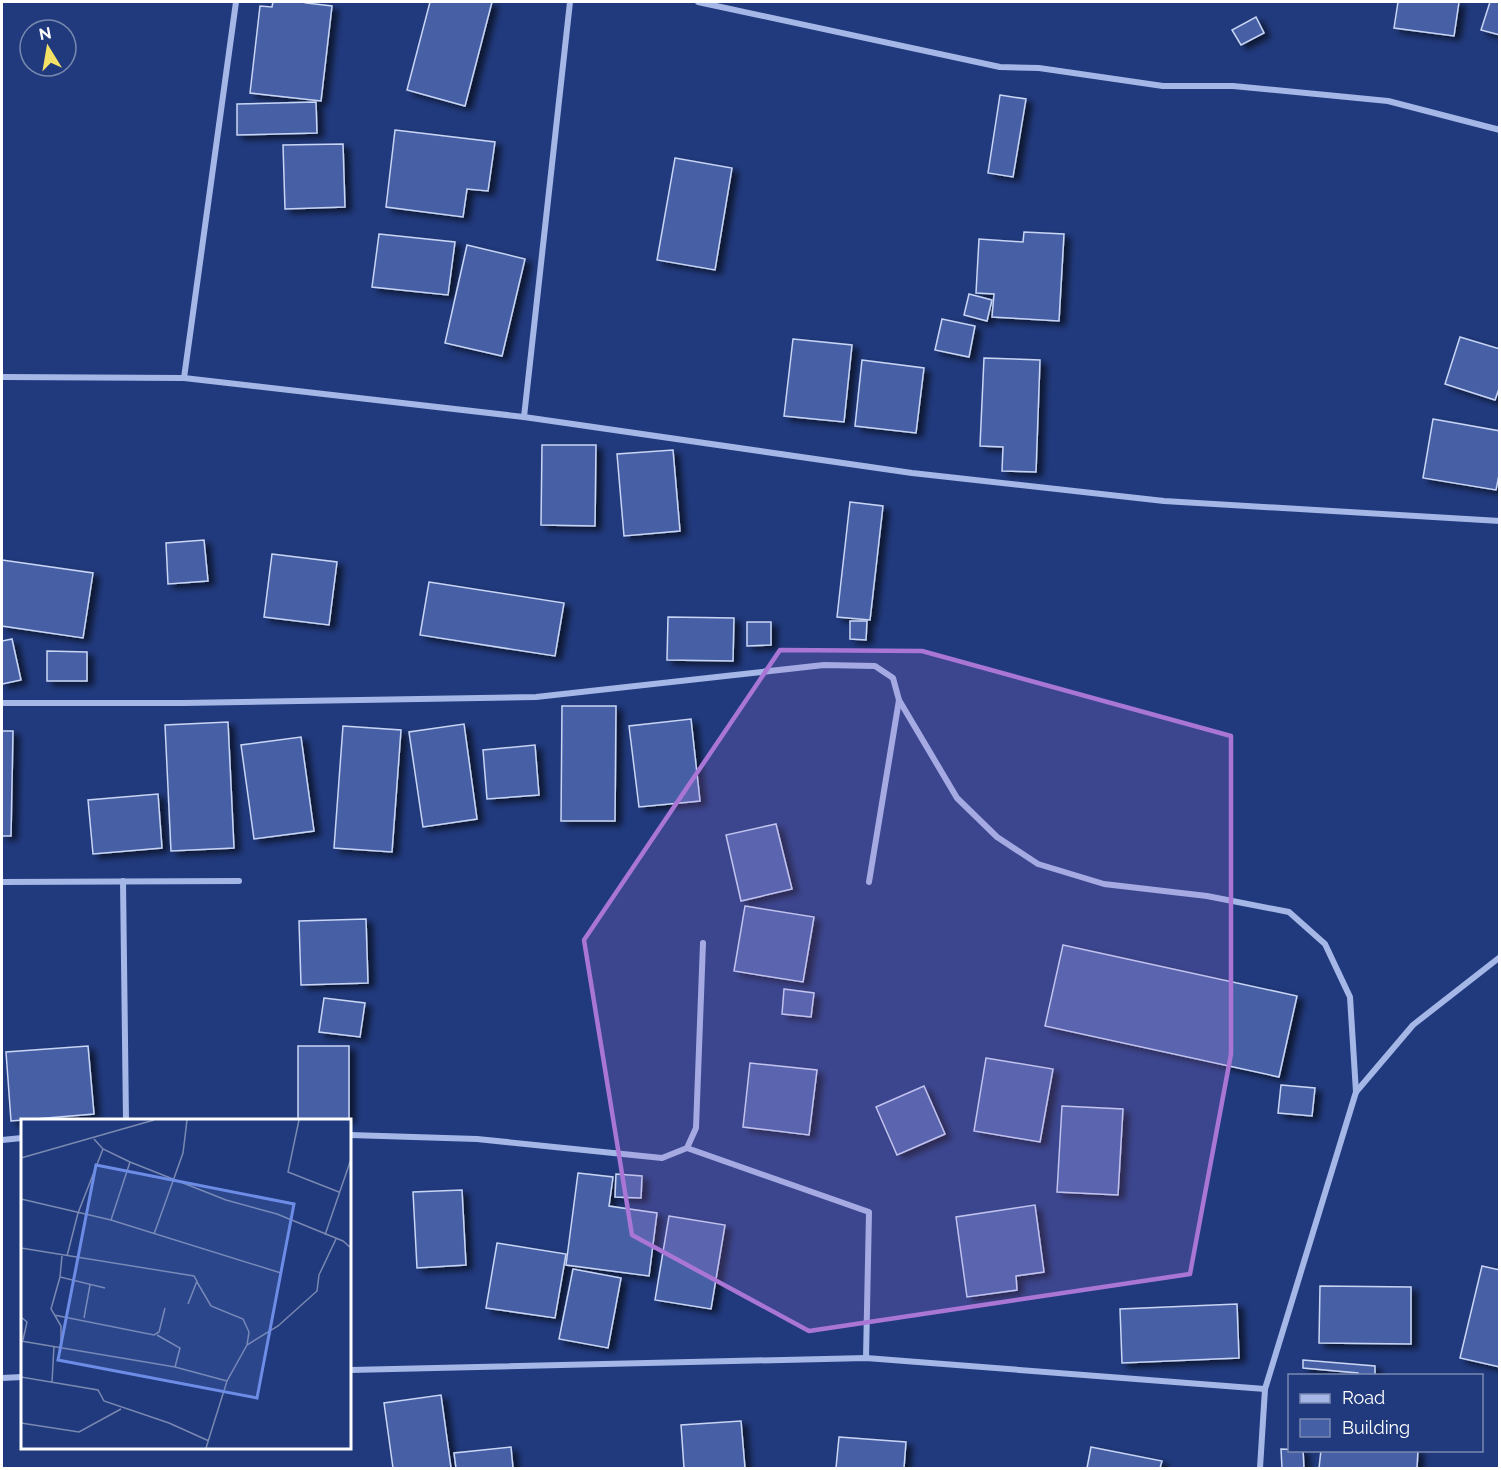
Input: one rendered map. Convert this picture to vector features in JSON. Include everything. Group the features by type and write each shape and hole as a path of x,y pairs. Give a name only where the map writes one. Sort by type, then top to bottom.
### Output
{"street":[{"path":"184,378 236,2"},
{"path":"524,417 570,2"},
{"path":"698,2 1000,67 1039,68 1163,86 1233,86 1388,101 1500,130"},
{"path":"2,377 184,378 524,417 912,473 1152,500 1500,521"},
{"path":"2,703 183,703 536,697 824,665 875,666 893,678 899,700 957,798 997,837 1038,864 1104,884 1207,896 1289,912 1325,944 1350,997 1356,1092 1265,1389 1260,1468"},
{"path":"868,882 899,700"},
{"path":"123,881 126,1119"},
{"path":"2,882 239,881"},
{"path":"687,1148 696,1128 704,943"},
{"path":"1356,1092 1413,1025 1500,957"},
{"path":"351,1135 477,1139 662,1158 687,1148 869,1212 866,1358"},
{"path":"2,1140 21,1138"},
{"path":"351,1370 866,1358 1265,1389"},
{"path":"2,1378 21,1377"}],"highlighted area":[{"path":"780,650 922,651 1231,736 1231,1054 1190,1274 809,1331 632,1235 584,940"}],"building":[{"path":"273,2 307,2 332,6 321,101 250,93 260,6 272,7"},
{"path":"430,2 492,2 465,106 407,90"},
{"path":"1398,2 1459,2 1454,36 1394,28"},
{"path":"1490,2 1500,2 1500,35 1481,30"},
{"path":"1256,17 1264,33 1241,45 1232,30"},
{"path":"1000,95 1026,99 1013,177 988,173"},
{"path":"316,102 317,133 237,135 237,104"},
{"path":"395,130 495,142 488,191 467,189 463,217 386,207"},
{"path":"343,144 345,207 285,209 283,145"},
{"path":"675,158 732,168 715,270 657,260"},
{"path":"1024,232 1064,234 1059,321 992,317 994,294 976,293 979,239 1023,242"},
{"path":"379,234 455,242 448,295 372,287"},
{"path":"467,245 525,259 502,356 445,343"},
{"path":"969,294 992,300 987,321 964,315"},
{"path":"942,319 975,326 969,357 935,350"},
{"path":"1460,337 1500,349 1500,386 1495,400 1445,384"},
{"path":"793,339 852,345 844,422 784,416"},
{"path":"984,358 1040,360 1036,472 1002,471 1003,447 980,446"},
{"path":"862,360 924,368 916,433 855,426"},
{"path":"1433,419 1500,431 1500,470 1496,490 1423,478"},
{"path":"542,445 596,445 595,526 541,525"},
{"path":"673,450 680,531 624,536 617,454"},
{"path":"850,502 883,506 870,620 837,617"},
{"path":"204,540 208,581 168,584 166,543"},
{"path":"272,554 337,562 329,625 264,617"},
{"path":"2,560 93,573 83,638 2,626"},
{"path":"429,582 564,603 555,656 420,635"},
{"path":"668,617 734,618 733,661 667,660"},
{"path":"850,621 867,621 866,640 850,639"},
{"path":"747,622 771,622 771,645 747,646"},
{"path":"12,639 21,680 2,684 2,641"},
{"path":"47,651 87,652 87,681 47,681"},
{"path":"562,706 616,706 615,821 561,821"},
{"path":"691,719 700,801 639,807 629,726"},
{"path":"228,722 234,848 171,851 165,725"},
{"path":"464,724 477,819 423,827 409,732"},
{"path":"343,726 401,730 392,852 334,848"},
{"path":"2,731 13,731 11,836 2,836"},
{"path":"301,737 314,831 254,839 241,745"},
{"path":"535,745 539,795 487,799 483,750"},
{"path":"158,794 162,848 93,854 88,800"},
{"path":"776,824 792,889 741,901 726,835"},
{"path":"745,906 814,917 803,982 734,971"},
{"path":"366,919 368,983 301,985 299,921"},
{"path":"1063,945 1297,996 1279,1077 1045,1026"},
{"path":"784,989 814,993 811,1017 782,1014"},
{"path":"324,998 365,1003 360,1037 319,1032"},
{"path":"88,1046 94,1114 11,1121 6,1052"},
{"path":"298,1046 349,1046 349,1119 298,1119"},
{"path":"986,1058 1053,1069 1040,1142 974,1131"},
{"path":"750,1063 817,1070 809,1135 743,1127"},
{"path":"1281,1085 1315,1088 1312,1116 1278,1113"},
{"path":"924,1086 945,1134 897,1155 876,1107"},
{"path":"1062,1106 1123,1109 1118,1195 1057,1192"},
{"path":"578,1173 613,1177 609,1206 657,1213 649,1276 566,1265"},
{"path":"616,1174 642,1176 641,1198 615,1197"},
{"path":"462,1190 466,1265 417,1268 413,1192"},
{"path":"1035,1205 1044,1272 1016,1276 1017,1290 967,1297 956,1217"},
{"path":"669,1216 725,1225 711,1309 655,1300"},
{"path":"497,1243 566,1254 555,1318 486,1308"},
{"path":"1482,1266 1500,1270 1500,1367 1460,1358"},
{"path":"573,1269 621,1278 608,1348 559,1339"},
{"path":"1320,1286 1411,1287 1411,1344 1319,1343"},
{"path":"1237,1304 1239,1358 1122,1363 1120,1309"},
{"path":"1303,1360 1375,1366 1375,1374 1358,1374 1303,1368"},
{"path":"441,1395 451,1468 393,1468 384,1403"},
{"path":"741,1421 745,1468 684,1468 681,1425"},
{"path":"839,1437 906,1442 904,1468 836,1468"},
{"path":"511,1447 513,1468 456,1468 454,1453"},
{"path":"1091,1447 1162,1461 1160,1468 1087,1468"},
{"path":"1281,1449 1288,1449 1288,1452 1303,1452 1304,1468 1282,1468"},
{"path":"1321,1452 1418,1452 1417,1468 1319,1468"}]}
